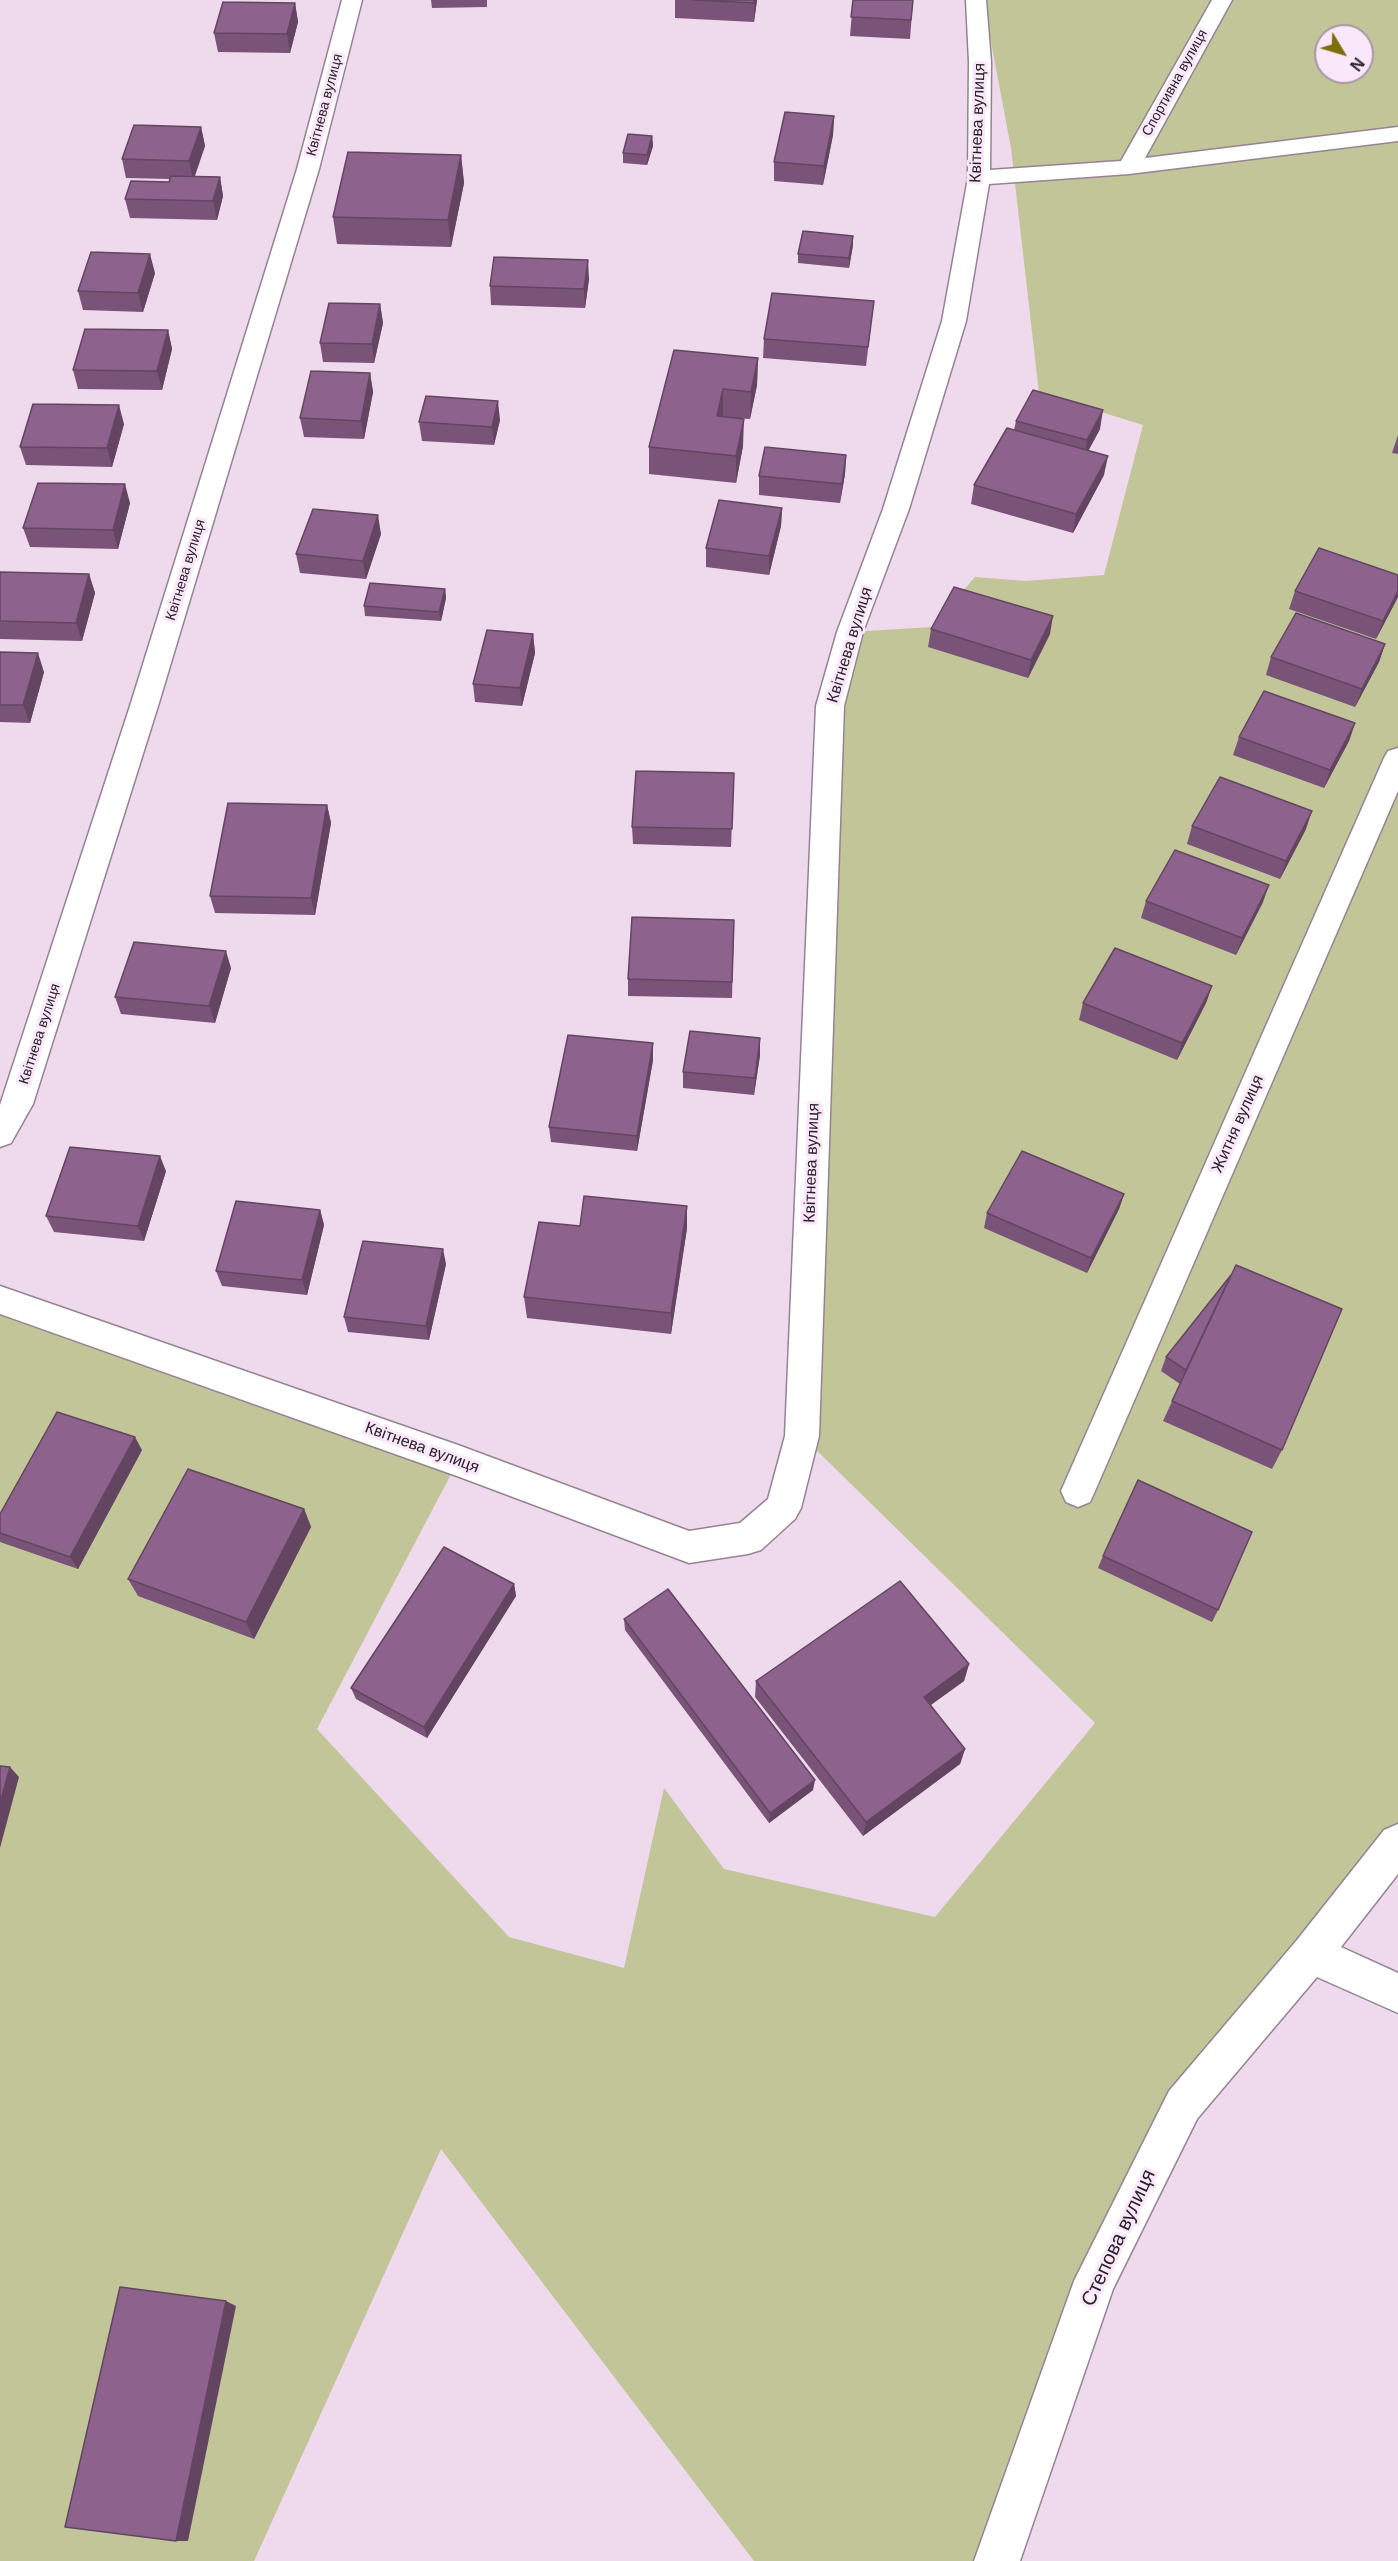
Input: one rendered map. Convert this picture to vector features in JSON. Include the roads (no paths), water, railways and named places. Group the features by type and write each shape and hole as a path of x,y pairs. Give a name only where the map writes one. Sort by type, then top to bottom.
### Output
{"street":[{"name":"Квітнева вулиця","path":"0,1134 17,1104 144,706 308,169 352,0"},
{"name":"Квітнева вулиця","path":"0,1300 447,1457 689,1547 748,1538 783,1508 802,1436 830,706 850,632 896,509 954,321 979,178 980,62 976,0"},
{"name":"Спортивна вулиця","path":"1129,166 1222,0"},
{"path":"979,178 1129,166 1398,134"},
{"name":"Житня вулиця","path":"1078,1491 1398,758"},
{"name":"Степова вулиця","path":"997,2561 1095,2281 1183,2105 1311,1954 1398,1843"},
{"path":"1311,1954 1398,1992"}]}
